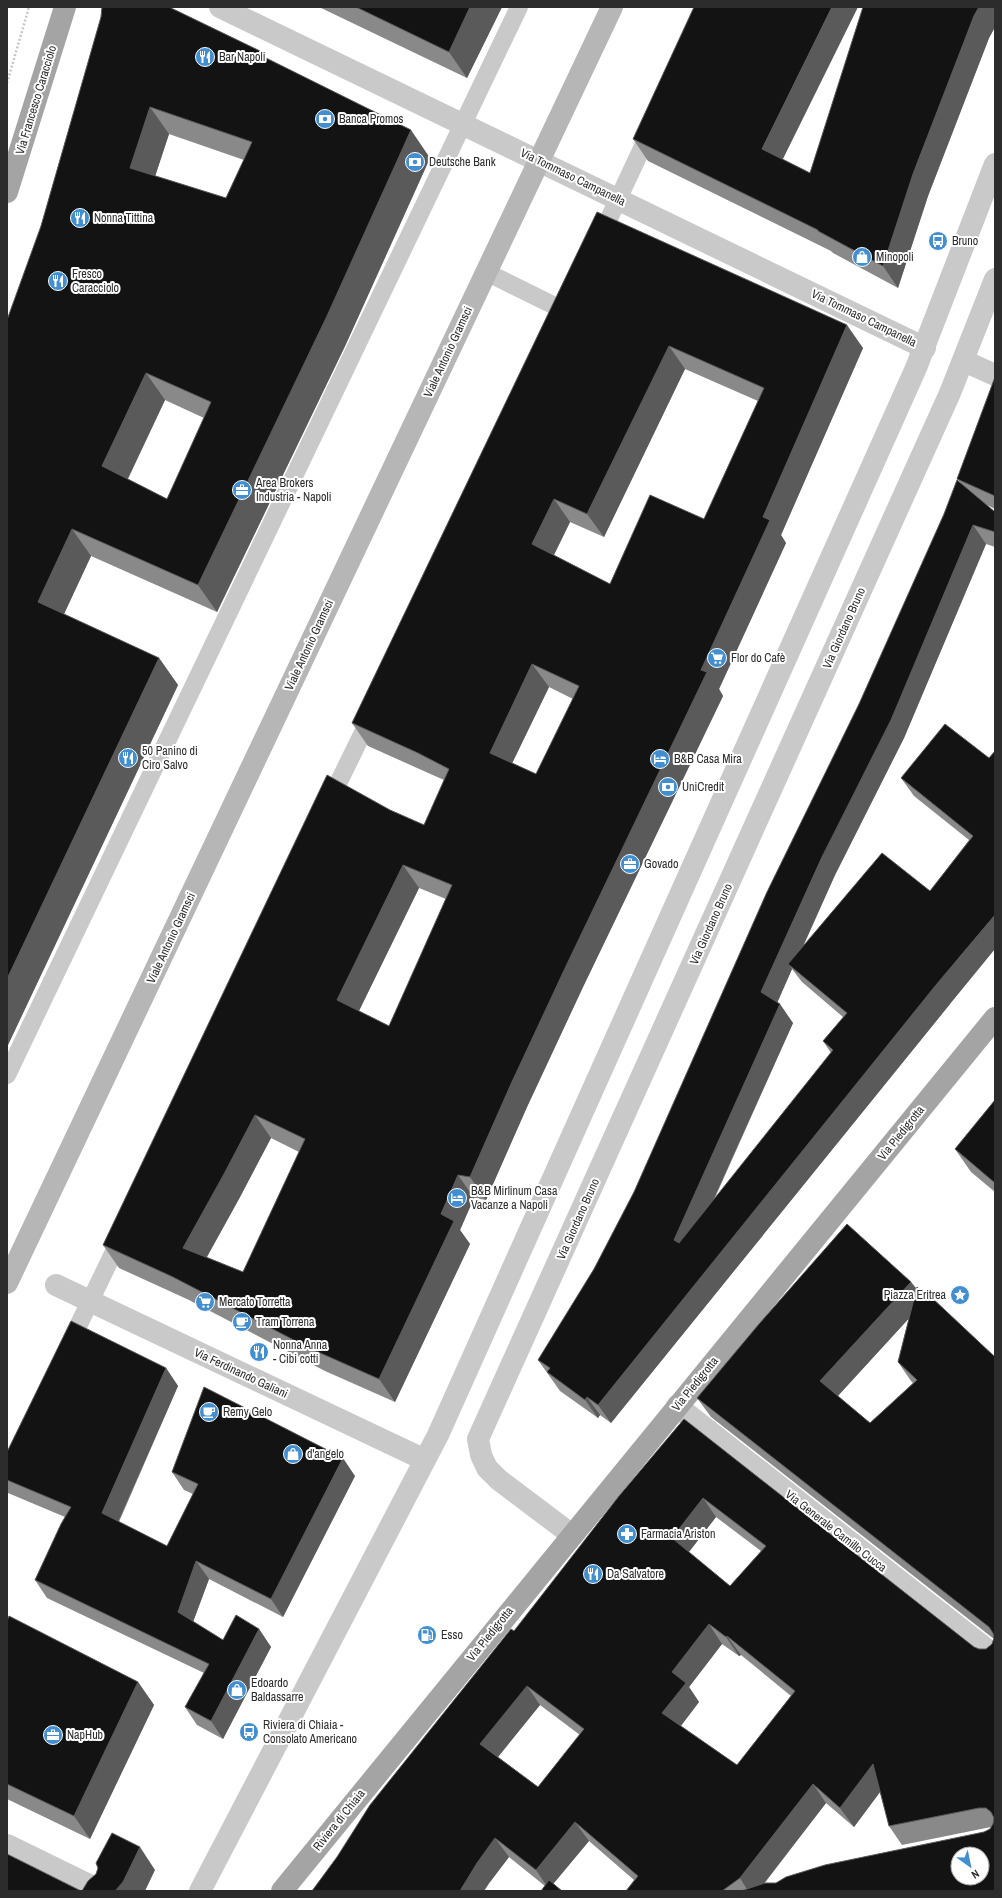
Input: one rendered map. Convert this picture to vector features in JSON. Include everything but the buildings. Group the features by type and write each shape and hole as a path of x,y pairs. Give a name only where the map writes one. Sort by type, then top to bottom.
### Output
{"main road":[{"name":"Via Francesco Caracciolo","path":"7,192 65,7"},
{"name":"Via Piedigrotta","path":"396,1750 995,1018"},
{"name":"Riviera di Chiaia","path":"282,1891 396,1750"}],"street":[{"name":"Via Tommaso Campanella","path":"220,7 925,348"},
{"name":"Viale Antonio Gramsci","path":"10,1270 612,7"},
{"path":"200,1891 425,1460 925,348 995,164"},
{"name":"Via Giordano Bruno","path":"572,1535 499,1480 487,1468 481,1455 478,1439 964,360 995,279"},
{"path":"964,360 995,375"},
{"name":"Via Ferdinando Galiani","path":"56,1285 425,1460"},
{"name":"Via Generale Camillo Cucca","path":"677,1406 995,1656"},
{"path":"7,1845 101,1891"}],"lane":[{"path":"7,1075 519,7"},
{"path":"592,255 659,114"},
{"path":"486,272 565,312"},
{"path":"320,820 379,699"},
{"path":"60,1363 128,1222"}],"path":[{"path":"7,83 29,7"}],"place":[{"name":"Bar Napoli","path":"205,57"},
{"name":"Banca Promos","path":"325,119"},
{"name":"Deutsche Bank","path":"415,162"},
{"name":"Nonna Tittina","path":"80,218"},
{"name":"Bruno","path":"938,241"},
{"name":"Minopoli","path":"862,257"},
{"name":"Fresco Caracciolo","path":"58,281"},
{"name":"Area Brokers Industria - Napoli","path":"242,490"},
{"name":"Flor do Cafè","path":"717,658"},
{"name":"50 Panino di Ciro Salvo","path":"128,758"},
{"name":"B&B Casa Mira","path":"660,759"},
{"name":"UniCredit","path":"668,787"},
{"name":"Govado","path":"630,864"},
{"name":"B&B Mirlinum Casa Vacanze a Napoli","path":"457,1198"},
{"name":"Piazza Eritrea","path":"960,1295"},
{"name":"Mercato Torretta","path":"205,1302"},
{"name":"Tram Torrena","path":"242,1322"},
{"name":"Nonna Anna - Cibi cotti","path":"259,1352"},
{"name":"Remy Gelo","path":"209,1412"},
{"name":"d'angelo","path":"293,1454"},
{"name":"Farmacia Ariston","path":"627,1534"},
{"name":"Da Salvatore","path":"593,1574"},
{"name":"Esso","path":"427,1635"},
{"name":"Edoardo Baldassarre","path":"237,1690"},
{"name":"Riviera di Chiaia - Consolato Americano","path":"249,1732"},
{"name":"NapHub","path":"53,1735"}]}
